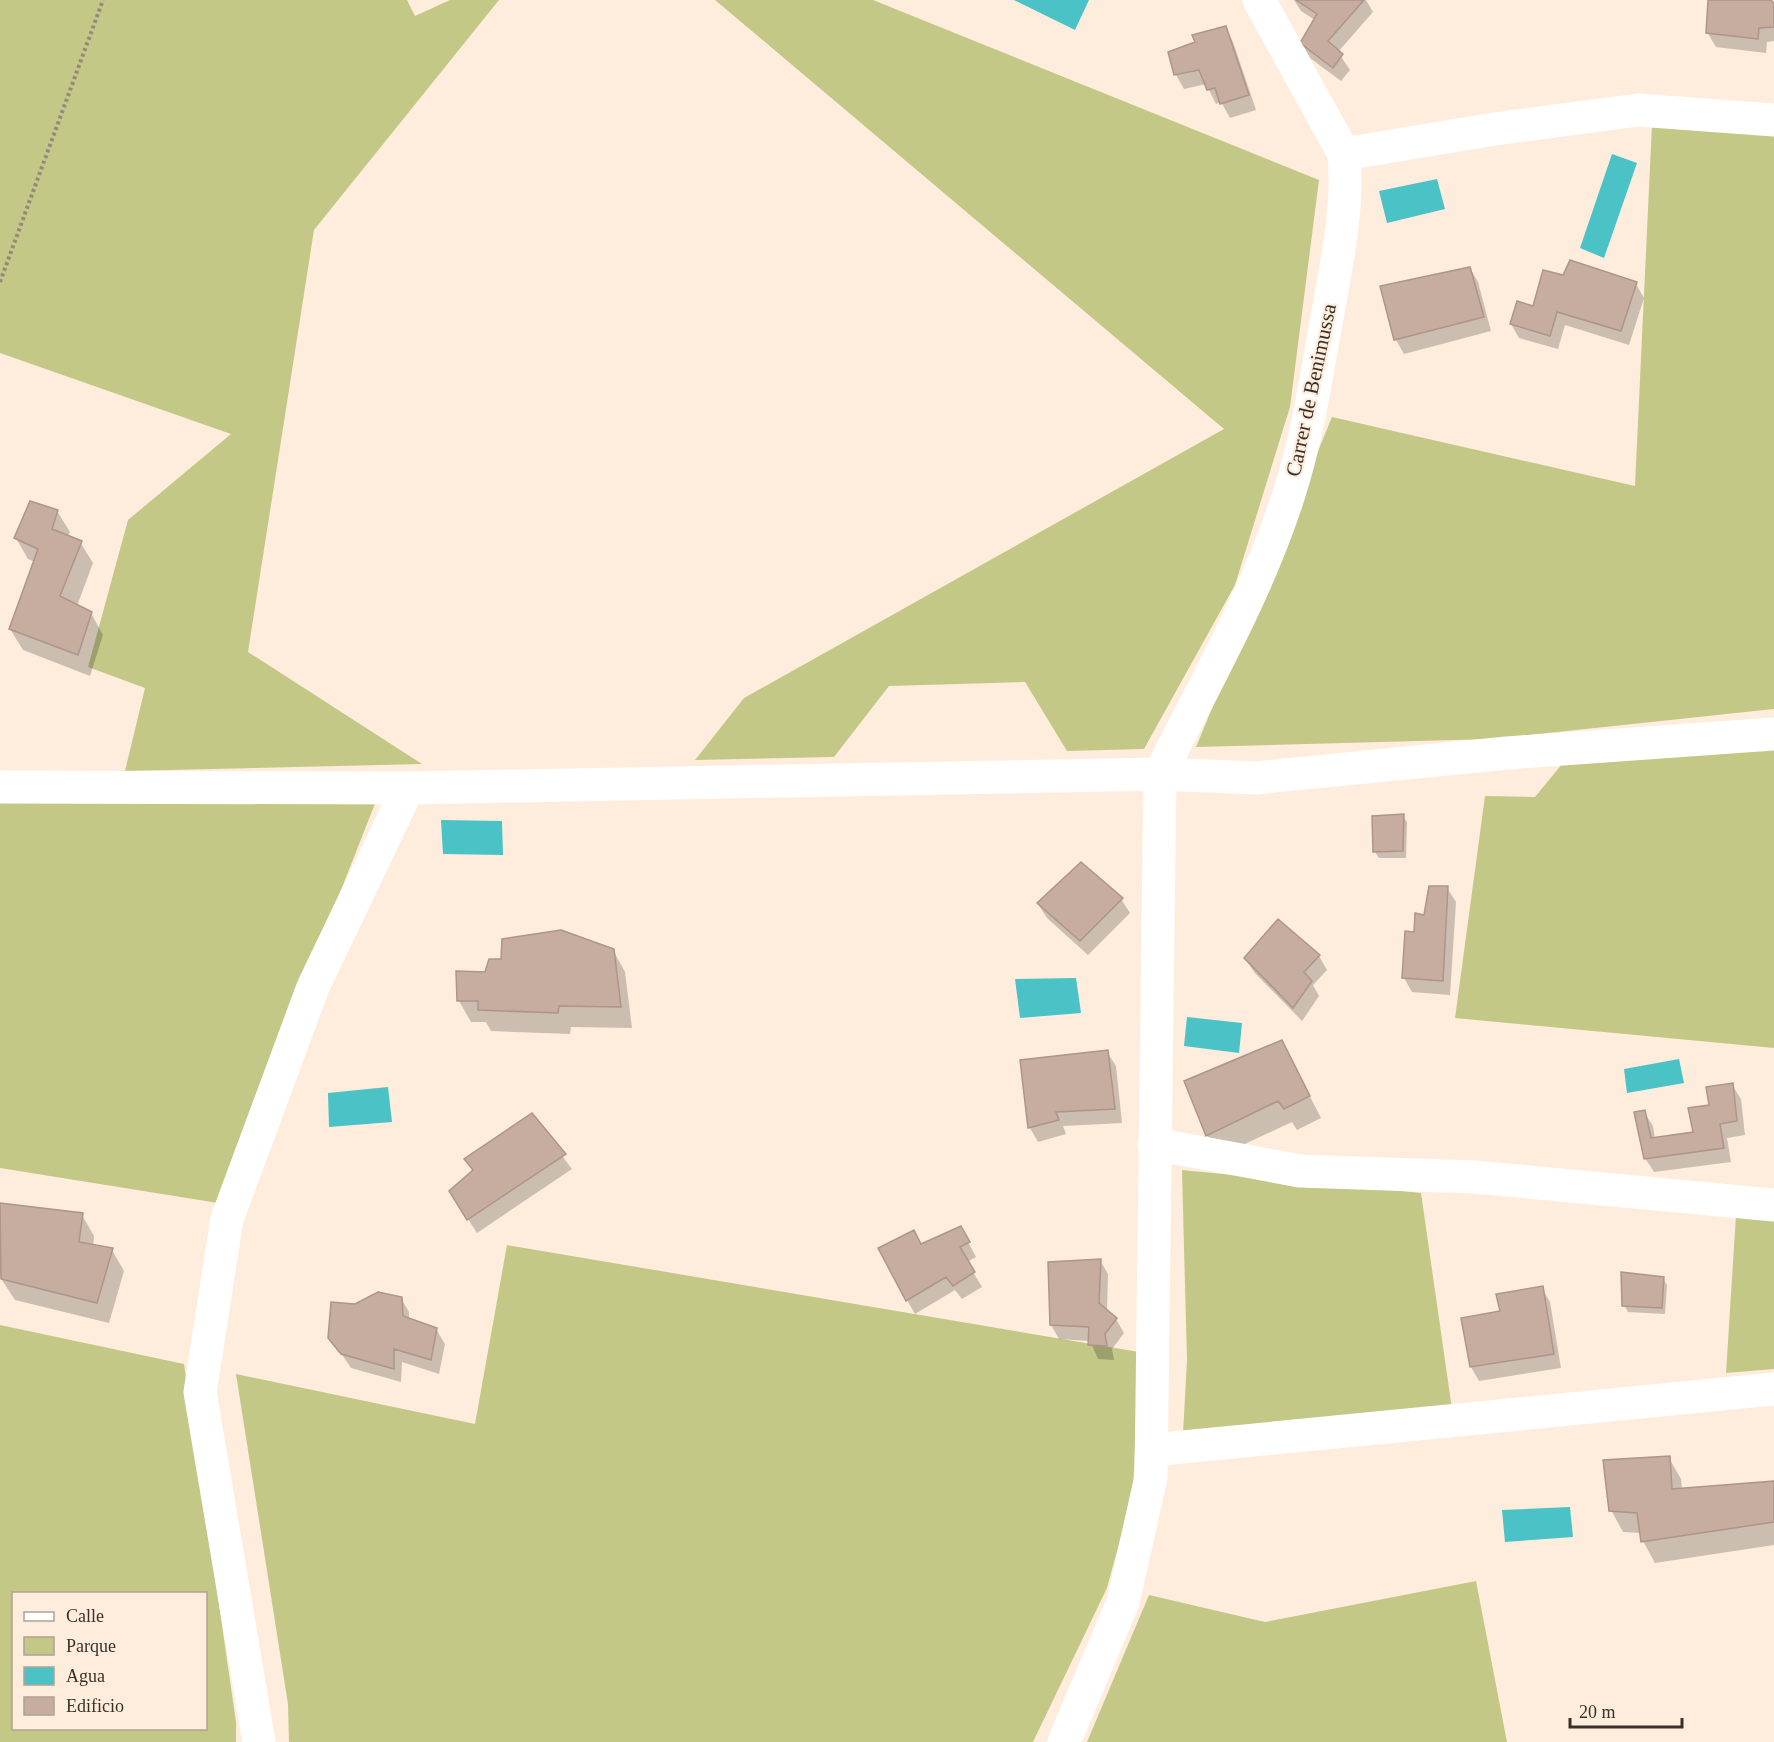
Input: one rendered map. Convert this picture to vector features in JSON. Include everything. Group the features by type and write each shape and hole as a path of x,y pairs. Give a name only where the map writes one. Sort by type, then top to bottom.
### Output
{"street":[{"name":"Carrer de Benimussa","path":"1160,774 1260,571 1290,493 1311,403 1334,277 1346,173 1344,154 1259,0"},
{"path":"1344,154 1494,129 1638,110 1774,120"},
{"path":"0,787 408,788 1160,774 1255,778 1507,753 1774,734"},
{"path":"1064,1742 1123,1602 1151,1477 1160,774"},
{"path":"259,1742 200,1392 227,1219 313,987 408,788"},
{"path":"1154,1144 1300,1171 1475,1177 1774,1205"},
{"path":"1152,1450 1774,1389"}],"path":[{"path":"0,282 103,0"}],"green space":[{"path":"0,0 407,0 415,16 450,0 499,0 314,230 248,652 422,764 125,771 145,688 88,667 128,520 231,434 0,353"},
{"path":"715,0 873,0 1319,180 1290,407 1235,585 1144,749 1067,751 1025,682 889,686 834,757 695,760 744,698 1224,429"},
{"path":"1652,124 1774,136 1774,709 1492,739 1196,747 1332,417 1635,486"},
{"path":"1774,749 1774,1048 1455,1018 1485,796 1535,797 1567,758"},
{"path":"378,796 218,1203 0,1168 0,797"},
{"path":"1182,1170 1421,1193 1452,1409 1183,1434 1187,1360"},
{"path":"1736,1215 1774,1220 1774,1369 1726,1373"},
{"path":"507,1245 1139,1352 1133,1492 1107,1588 1033,1742 289,1742 288,1704 236,1374 475,1424"},
{"path":"0,1325 184,1364 236,1722 236,1742 0,1742"},
{"path":"1476,1581 1507,1742 1087,1742 1149,1595 1265,1622"}],"water":[{"path":"1014,0 1089,0 1075,30"},
{"path":"1612,154 1637,163 1604,258 1580,248"},
{"path":"1437,179 1445,209 1387,223 1379,191"},
{"path":"441,820 502,821 503,855 443,854"},
{"path":"1076,978 1081,1013 1020,1018 1015,979"},
{"path":"1187,1017 1242,1023 1239,1053 1184,1046"},
{"path":"1679,1059 1684,1083 1627,1093 1624,1069"},
{"path":"388,1087 392,1122 329,1127 328,1093"},
{"path":"1570,1507 1573,1537 1505,1542 1502,1510"}],"building":[{"path":"1296,0 1364,0 1328,41 1343,54 1333,68 1300,43 1317,14"},
{"path":"1708,0 1771,0 1774,3 1774,27 1759,28 1758,39 1706,33"},
{"path":"1226,26 1249,95 1220,104 1215,88 1207,90 1199,70 1174,75 1168,52 1195,42 1192,35"},
{"path":"1570,260 1637,282 1621,331 1557,312 1550,336 1510,324 1517,301 1533,306 1543,270 1563,275"},
{"path":"1470,267 1484,317 1394,340 1380,286"},
{"path":"30,501 58,510 52,529 82,541 60,596 92,612 78,655 9,629 38,549 14,538"},
{"path":"1404,814 1403,851 1373,852 1372,816"},
{"path":"1081,862 1123,898 1080,941 1037,903"},
{"path":"1429,886 1448,886 1443,981 1402,978 1405,931 1414,932 1415,913 1424,915"},
{"path":"1278,919 1320,955 1304,972 1312,981 1293,1008 1244,958"},
{"path":"561,930 614,949 621,1007 559,1006 558,1013 478,1010 478,1001 457,1001 456,971 485,972 489,959 501,959 502,939"},
{"path":"1282,1040 1310,1096 1284,1109 1278,1101 1206,1136 1184,1081"},
{"path":"1108,1050 1115,1109 1056,1112 1059,1120 1028,1128 1020,1060"},
{"path":"1733,1083 1737,1121 1720,1124 1724,1148 1644,1159 1634,1112 1645,1110 1651,1138 1693,1132 1688,1108 1709,1105 1706,1087"},
{"path":"532,1113 566,1154 467,1220 449,1191 473,1170 464,1159"},
{"path":"0,1203 83,1213 79,1242 113,1248 97,1303 1,1279"},
{"path":"961,1226 970,1242 960,1247 975,1272 953,1286 946,1277 906,1301 878,1248 914,1230 921,1244"},
{"path":"1101,1259 1099,1303 1117,1318 1105,1334 1107,1346 1088,1345 1089,1327 1050,1325 1048,1262"},
{"path":"1621,1272 1664,1277 1662,1308 1622,1306"},
{"path":"1543,1286 1554,1354 1470,1367 1461,1318 1500,1311 1496,1294"},
{"path":"378,1292 402,1297 403,1316 437,1328 431,1360 394,1349 394,1369 341,1354 328,1338 331,1302 355,1304"},
{"path":"1670,1456 1672,1489 1774,1481 1774,1522 1641,1542 1637,1513 1609,1511 1603,1460"}]}
